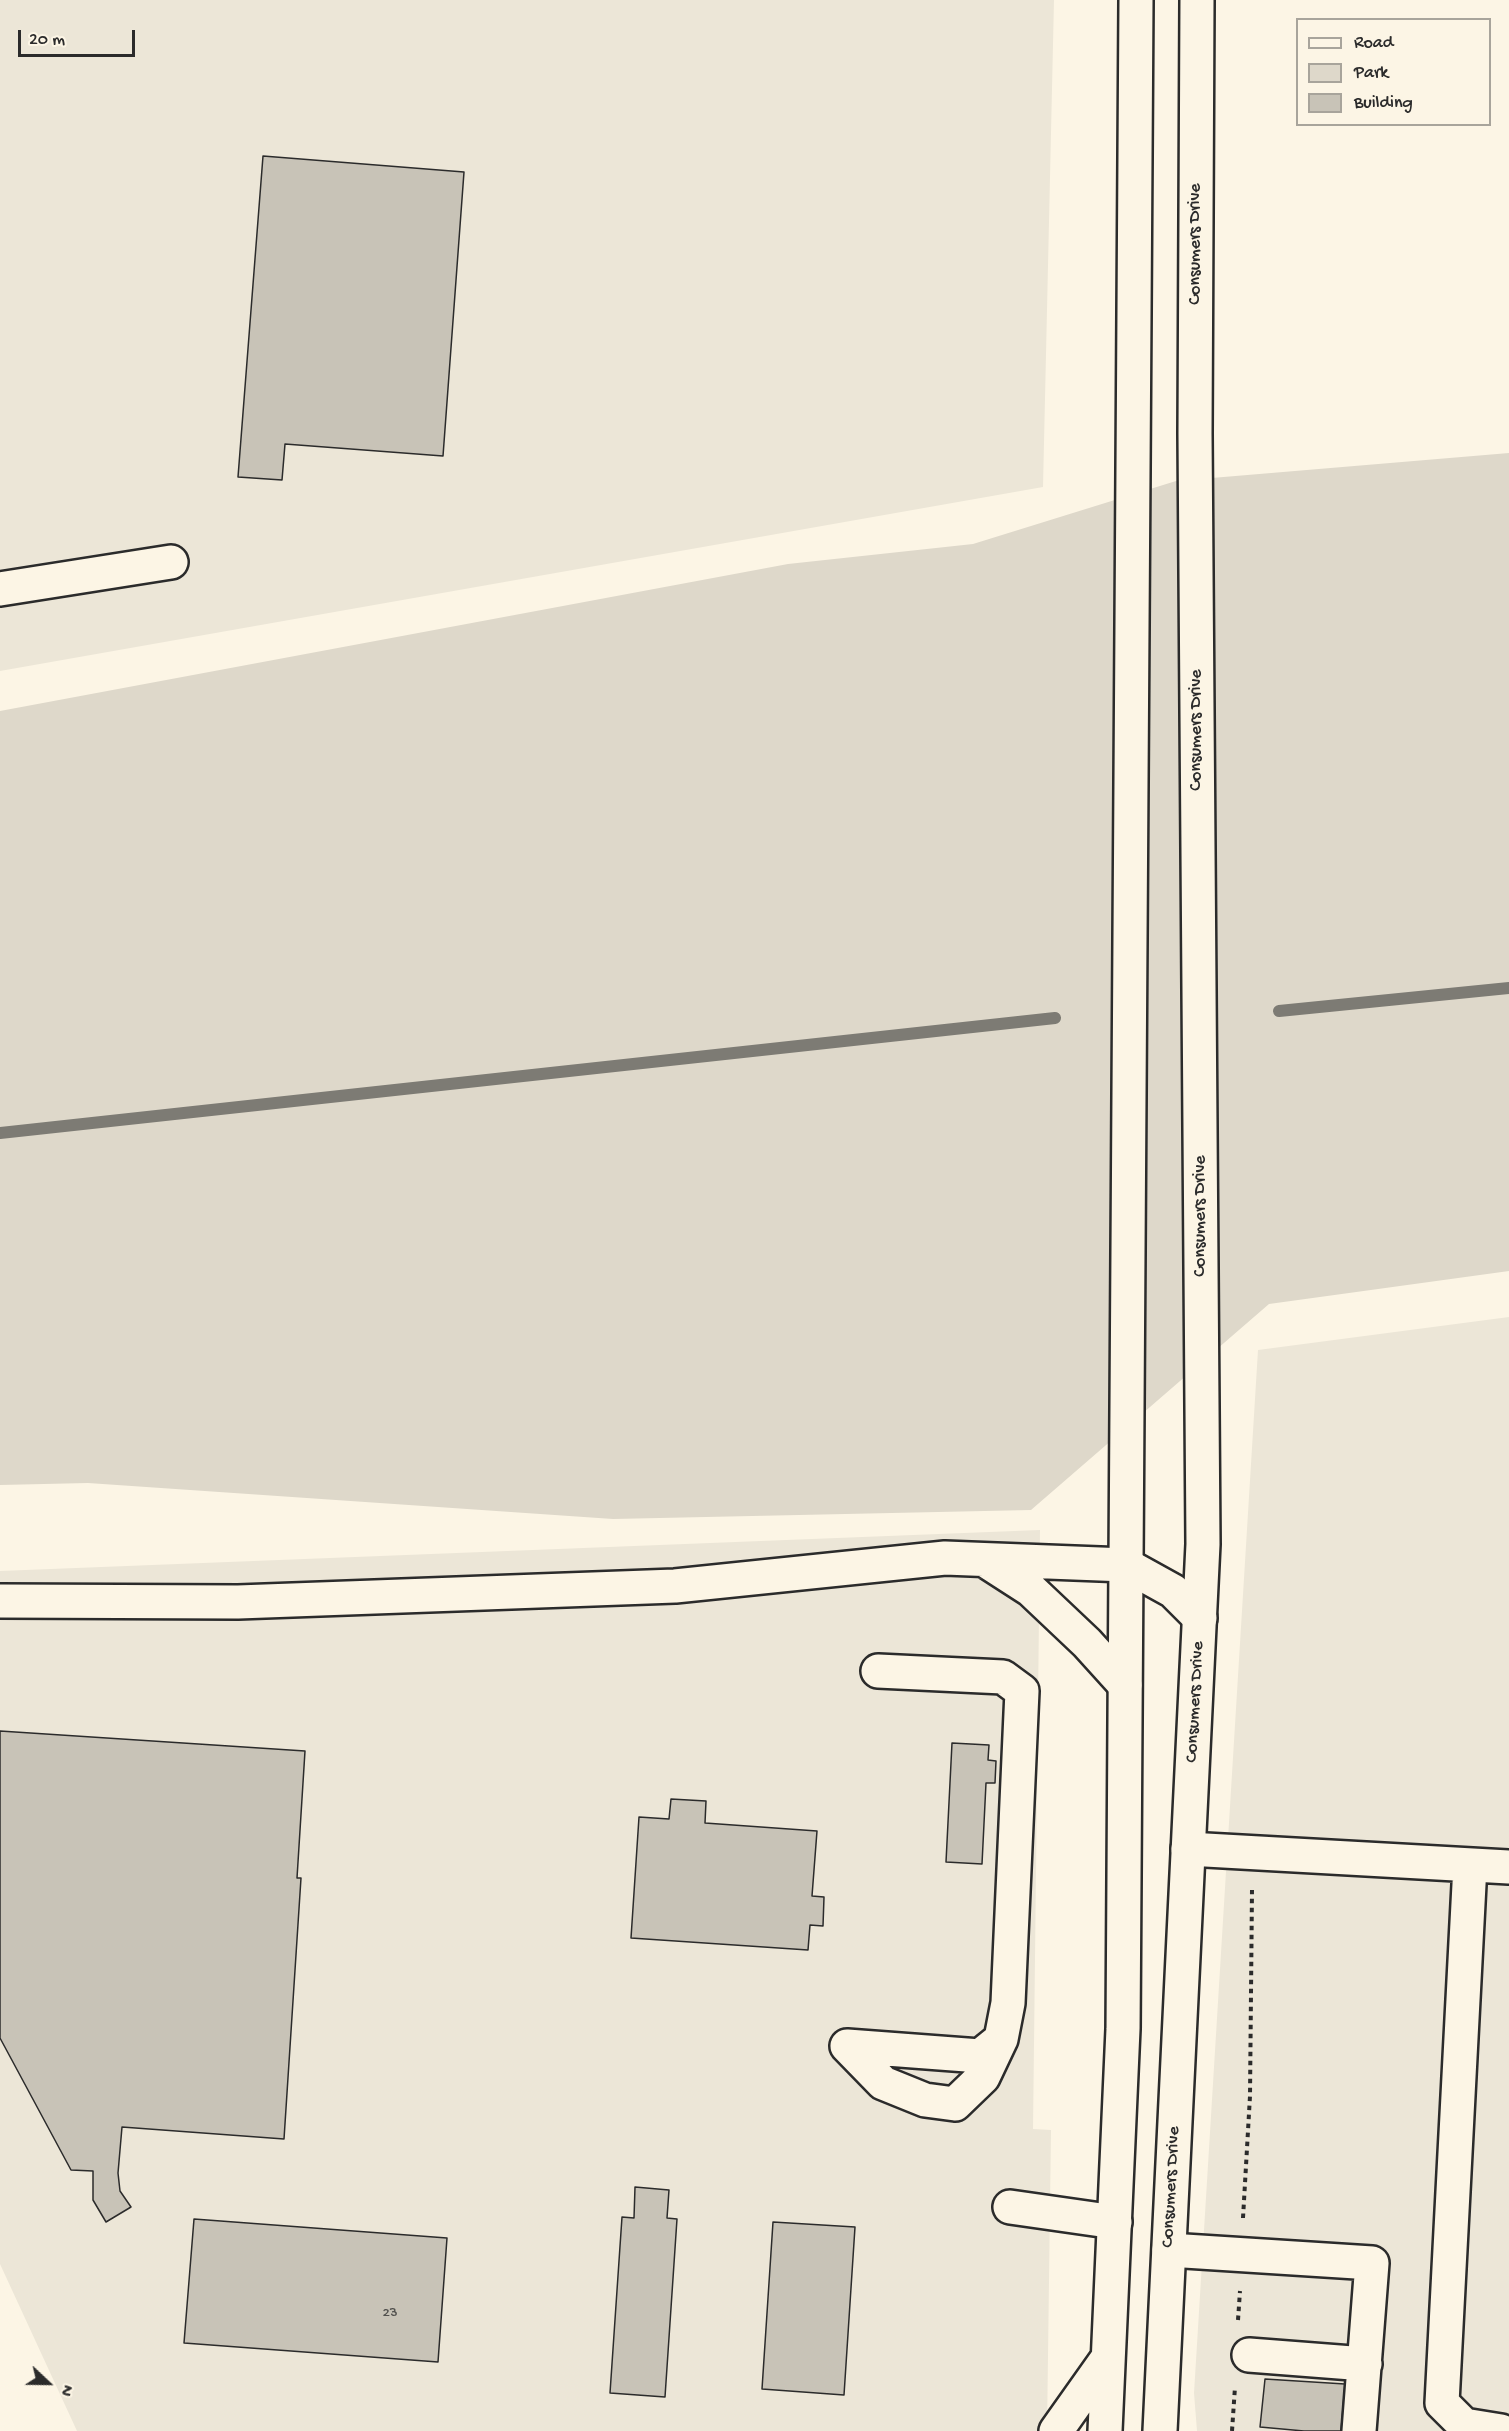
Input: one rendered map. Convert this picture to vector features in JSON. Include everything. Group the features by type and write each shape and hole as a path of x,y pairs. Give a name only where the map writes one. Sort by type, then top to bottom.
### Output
{"main road":[{"path":"1105,2431 1123,2029 1136,0"},
{"name":"Consumers Drive","path":"1163,2426 1169,2250 1203,1532 1195,433 1197,0"},
{"path":"0,589 171,562"},
{"path":"0,1601 238,1602 675,1586 945,1558 1126,1565 1173,1591 1200,1618"},
{"path":"984,1560 1031,1590 1087,1643 1125,1685"},
{"path":"878,1671 1003,1677 1022,1691 1008,2003 1001,2039 983,2077 955,2104 926,2100 883,2083 847,2046 980,2056 1001,2039"},
{"path":"1188,1849 1509,1867"},
{"path":"1470,1865 1442,2403 1464,2425 1501,2431"},
{"path":"1010,2208 1115,2222"},
{"path":"1169,2250 1372,2263 1359,2431"},
{"path":"1243,2340 1365,2364"},
{"path":"1056,2431 1107,2359"}],"path":[{"path":"1243,2340 1241,2255 1250,2096 1253,1853"},
{"path":"1232,2431 1235,2384"}],"shaded area":[{"path":"0,0 1054,0 1043,487 0,671"},
{"path":"1509,1317 1509,2431 1197,2431 1194,2393 1258,1350"},
{"path":"1040,1530 1033,2129 1051,2130 1047,2431 77,2431 0,2264 0,1571"}],"green space":[{"path":"1509,453 1509,1271 1269,1304 1031,1510 613,1519 88,1483 0,1485 0,711 788,564 973,544 1176,481"}],"building":[{"path":"263,156 464,172 443,456 285,444 282,480 238,477"},
{"path":"0,1731 305,1751 297,1878 301,1878 284,2139 122,2127 118,2173 120,2191 131,2207 106,2222 93,2200 93,2171 71,2170 0,2038"},
{"path":"952,1743 989,1745 988,1760 996,1761 995,1783 986,1783 982,1864 946,1862"},
{"path":"671,1799 706,1801 705,1823 817,1831 812,1896 824,1897 823,1926 810,1925 808,1950 631,1938 639,1817 669,1819"},
{"path":"635,2187 669,2190 667,2218 677,2219 665,2397 610,2393 622,2217 634,2218"},
{"path":"194,2219 447,2238 438,2362 184,2343"},
{"path":"773,2222 855,2227 844,2395 762,2389"},
{"path":"1265,2379 1345,2384 1341,2431 1304,2431 1260,2427"}],"waterway":[{"path":"1279,1011 1509,988"},
{"path":"0,1133 1055,1018"}]}
